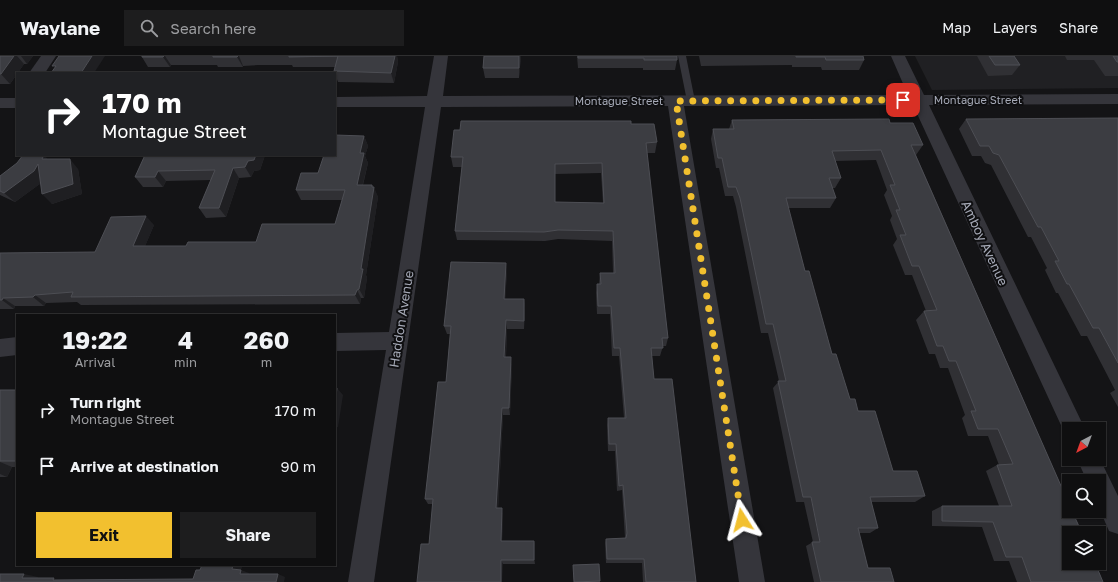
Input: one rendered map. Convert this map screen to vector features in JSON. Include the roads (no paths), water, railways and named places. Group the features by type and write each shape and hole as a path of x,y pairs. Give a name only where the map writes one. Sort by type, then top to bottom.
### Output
{"street":[{"path":"38,72 49,56"},
{"name":"Haddon Avenue","path":"361,582 441,56"},
{"name":"Amboy Avenue","path":"898,56 1071,422"},
{"name":"Montague Street","path":"336,102 1118,100"},
{"path":"683,101 752,582"},
{"path":"0,103 16,102"},
{"path":"336,342 398,341"},
{"path":"0,348 16,346"},
{"path":"1106,496 1118,522"}],"lane":[{"path":"682,56 683,101"}]}
